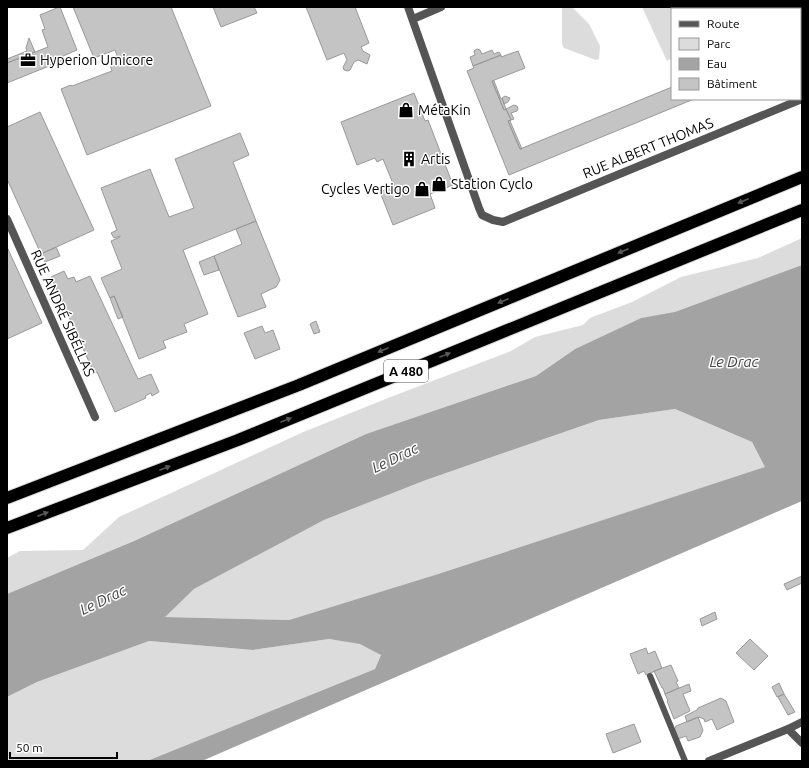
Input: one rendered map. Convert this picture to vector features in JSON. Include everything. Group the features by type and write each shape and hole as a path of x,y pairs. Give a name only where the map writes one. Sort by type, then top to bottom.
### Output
{"highway":[{"name":"A 480","path":"7,498 299,385 802,177"},
{"name":"A 480","path":"7,528 238,440 802,210"}],"street":[{"path":"408,7 413,19 441,7"},
{"name":"RUE ALBERT THOMAS","path":"413,19 482,215 493,220 503,222 800,100"},
{"name":"RUE ANDRÉ SIBÉLLAS","path":"7,220 95,417"},
{"path":"709,761 802,722"},
{"path":"788,729 802,743"}],"lane":[{"path":"650,676 685,761"}],"green space":[{"path":"563,7 572,7 589,24 600,46 599,59 596,60 564,48 562,44"},
{"path":"642,7 798,7 671,8 671,59 667,61"},
{"path":"802,238 802,265 675,313 641,318 575,349 536,376 366,434 134,541 7,594 7,558 20,551 83,550 119,517 301,433 511,351 535,337 583,325 590,318 632,302 681,277 758,258"},
{"path":"675,409 752,442 766,467 438,574 289,620 164,617 194,589 324,520 426,480 599,420"},
{"path":"329,639 360,643 381,655 375,669 147,761 7,761 7,697 37,682 149,641 253,650"}],"water":[{"name":"Le Drac","path":"802,265 802,501 202,761 147,761 375,669 381,655 360,644 329,639 253,650 149,641 37,682 7,697 7,594 134,541 366,434 536,376 575,349 641,318 675,312","holes":["675,409 752,442 765,467 438,574 289,620 165,617 194,589 324,520 426,480 599,420"]}],"building":[{"path":"59,7 77,50 63,56 64,60 7,83 7,63 48,47 42,30 45,29 40,15"},
{"path":"73,7 171,7 211,106 87,155 61,89 112,71 110,64 119,60 115,50 94,58"},
{"path":"213,7 254,7 257,13 221,27"},
{"path":"306,7 355,7 369,43 361,47 363,51 370,55 367,64 358,60 354,62 348,71 344,70 343,67 347,60 344,53 327,60"},
{"path":"801,35 802,35 801,56"},
{"path":"29,38 35,52 7,63 7,59 27,51 26,48"},
{"path":"477,49 480,50 482,54 492,50 494,54 499,52 501,55 473,66 470,57 475,55 474,51"},
{"path":"518,51 525,68 492,81 504,110 506,109 511,120 508,121 520,149 671,87 671,100 692,100 509,175 467,71 474,68 473,66 501,55 501,57"},
{"path":"492,81 494,81 501,99 502,98 506,109 504,110"},
{"name":"Artis","path":"414,93 425,121 428,120 453,185 430,194 435,208 393,225 380,192 394,186 383,159 377,162 375,158 357,165 341,122"},
{"path":"505,96 510,98 508,102 504,104 502,98"},
{"path":"514,105 517,106 518,109 517,111 511,113 514,119 511,120 506,109"},
{"path":"40,112 94,230 41,254 7,179 7,127"},
{"path":"511,120 510,121 522,149 520,149 508,121"},
{"path":"240,133 249,155 233,162 256,221 183,250 208,314 184,324 187,332 163,341 166,348 139,359 114,296 110,298 101,278 122,269 111,241 120,236 114,238 111,233 117,230 101,188 150,169 169,217 194,208 175,159"},
{"path":"256,221 280,280 276,287 261,294 266,307 238,317 214,256 242,244 236,229"},
{"path":"7,247 42,323 7,339"},
{"path":"56,247 60,256 45,262 41,254"},
{"path":"214,256 219,270 204,275 199,262"},
{"path":"64,271 68,279 74,277 76,282 90,276 138,379 151,374 159,392 152,396 151,393 145,396 146,398 115,412 97,372 94,373 51,277"},
{"path":"114,296 123,317 118,319 110,298"},
{"path":"316,321 320,332 314,334 310,324"},
{"path":"262,326 265,333 273,330 280,349 255,359 244,333"},
{"path":"802,576 802,583 787,590 784,584"},
{"path":"715,612 717,619 702,626 700,619"},
{"path":"750,639 768,656 754,670 736,653"},
{"path":"646,648 648,654 655,651 662,668 646,675 644,671 638,674 630,654"},
{"path":"671,665 678,681 676,682 679,688 665,694 654,671"},
{"path":"779,683 784,694 777,697 772,687"},
{"path":"689,684 691,691 683,694 690,711 674,719 665,694"},
{"path":"784,694 795,712 788,715 778,697"},
{"path":"721,698 726,701 734,722 717,730 712,719 705,722 704,719 699,717 687,722 685,716 698,708"},
{"path":"698,717 703,730 700,737 688,741 686,736 678,739 674,730 676,726"},
{"path":"634,724 641,742 613,753 606,734"}],"place":[{"name":"Hyperion Umicore","path":"28,60"},
{"name":"MétaKin","path":"406,110"},
{"name":"Artis","path":"409,159"},
{"name":"Station Cyclo","path":"439,184"},
{"name":"Cycles Vertigo","path":"422,189"}]}
